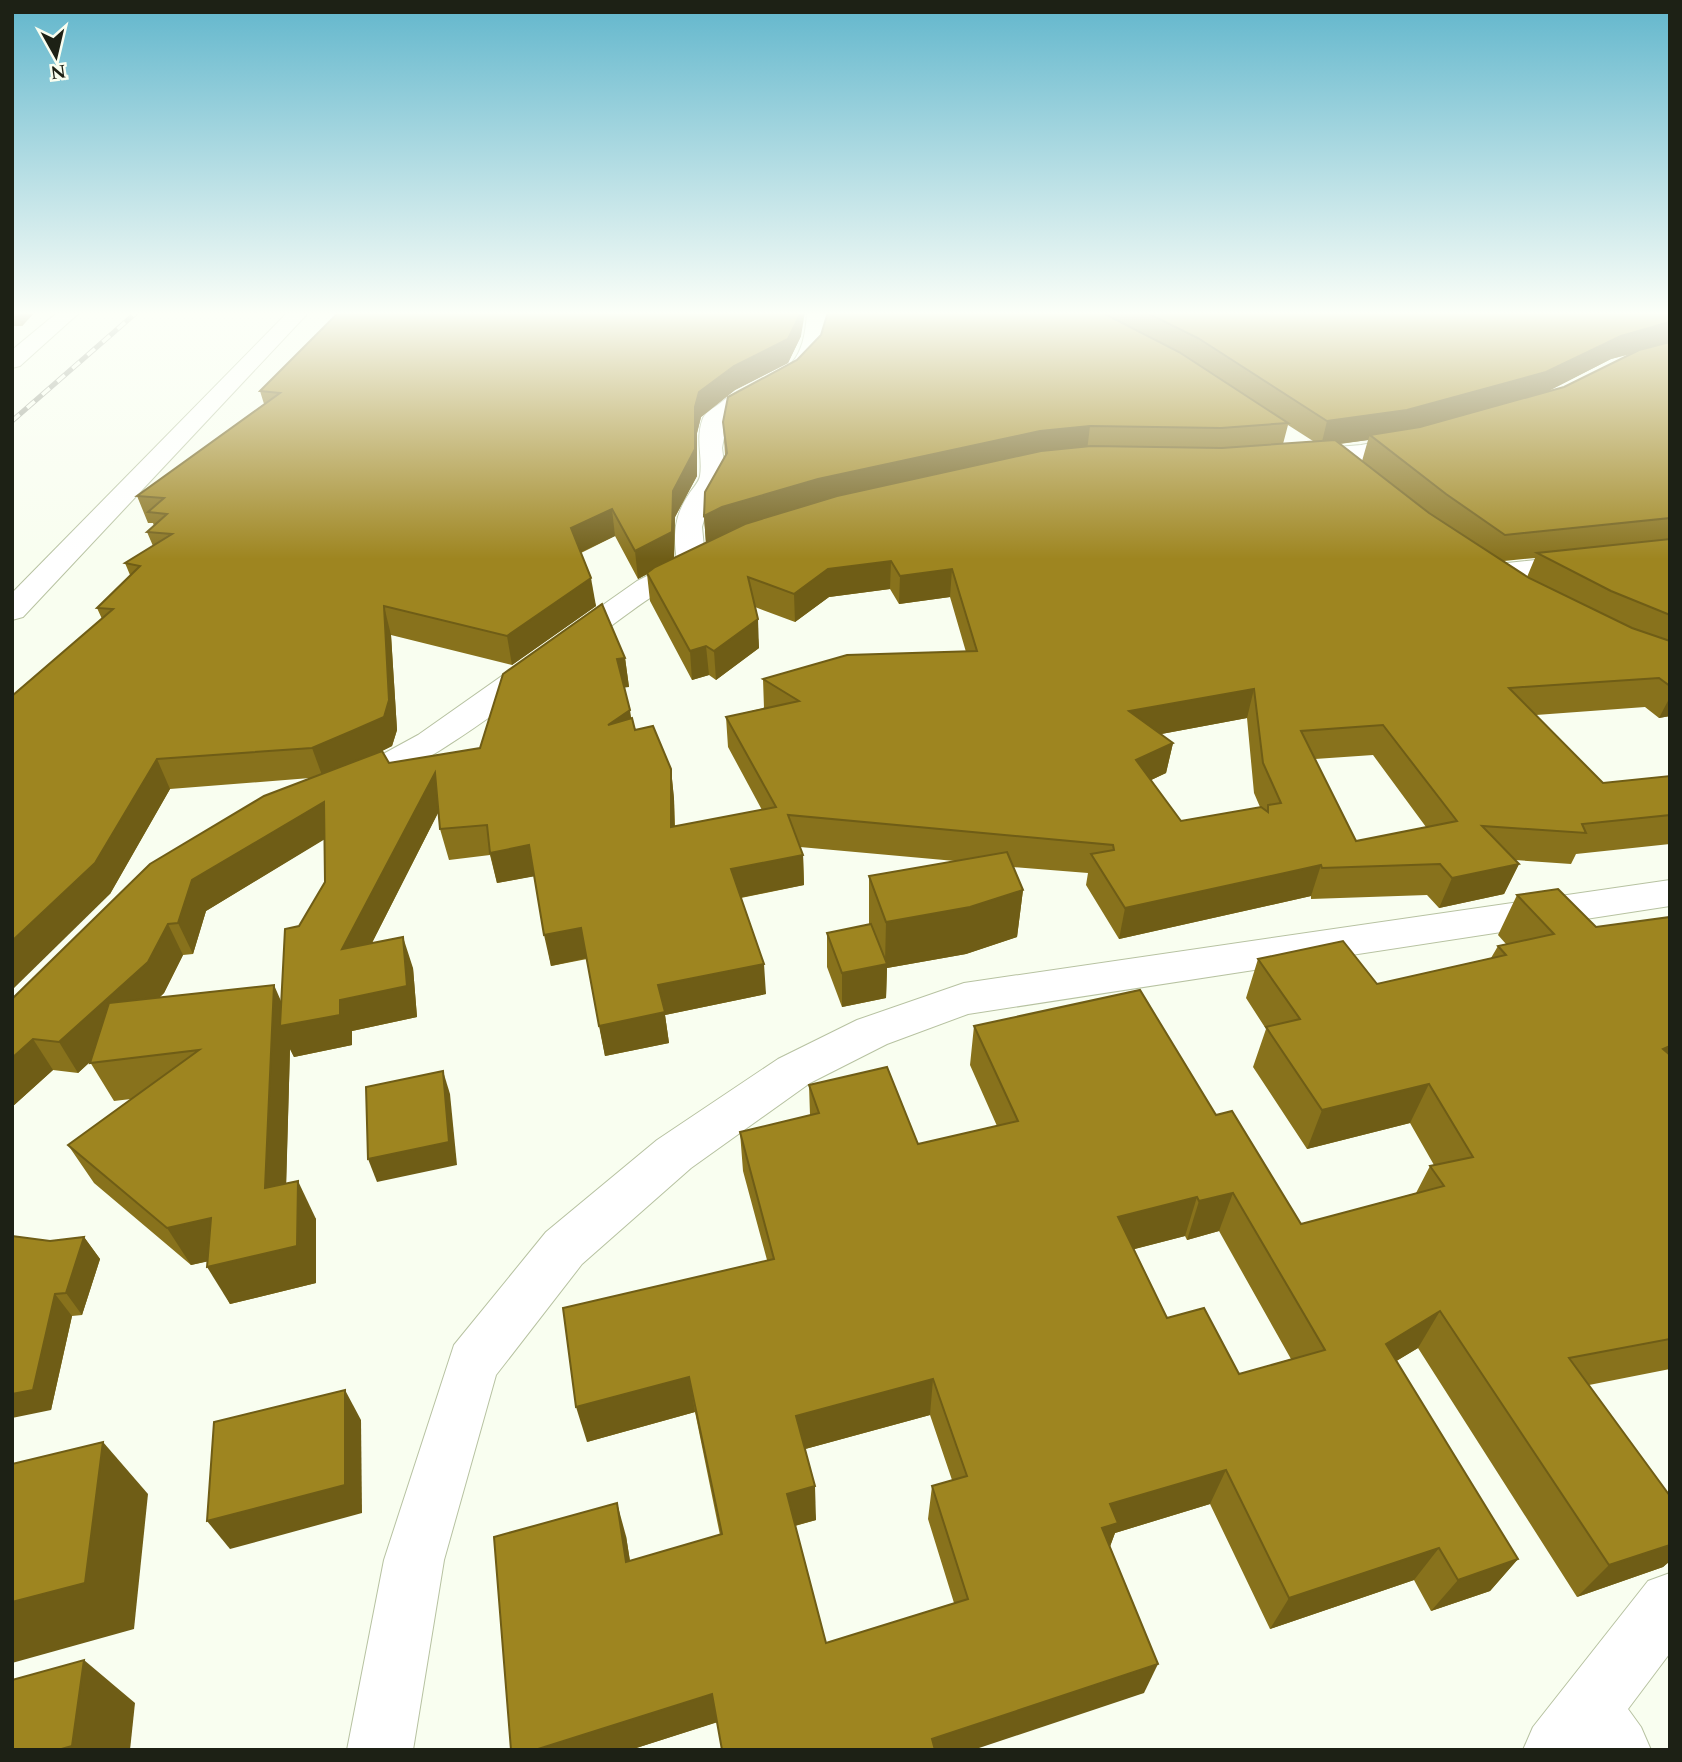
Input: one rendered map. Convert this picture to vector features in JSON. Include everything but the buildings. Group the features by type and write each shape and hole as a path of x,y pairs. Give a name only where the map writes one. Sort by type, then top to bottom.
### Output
{"street":[{"path":"12,611 221,394"},
{"path":"692,564 685,534 690,510 713,478 710,448 715,418 733,404 755,394"},
{"path":"1365,480 1306,454 1402,445 1443,434"},
{"path":"317,792 387,767 430,742 647,587 724,548"},
{"path":"1523,594 1478,567 1670,554"},
{"path":"380,1750 414,1560 473,1363 564,1248 674,1154 794,1071 872,1032 964,999 1670,892"},
{"path":"1587,1736 1670,1603"}],"railway":[{"path":"12,421 43,394"}]}
